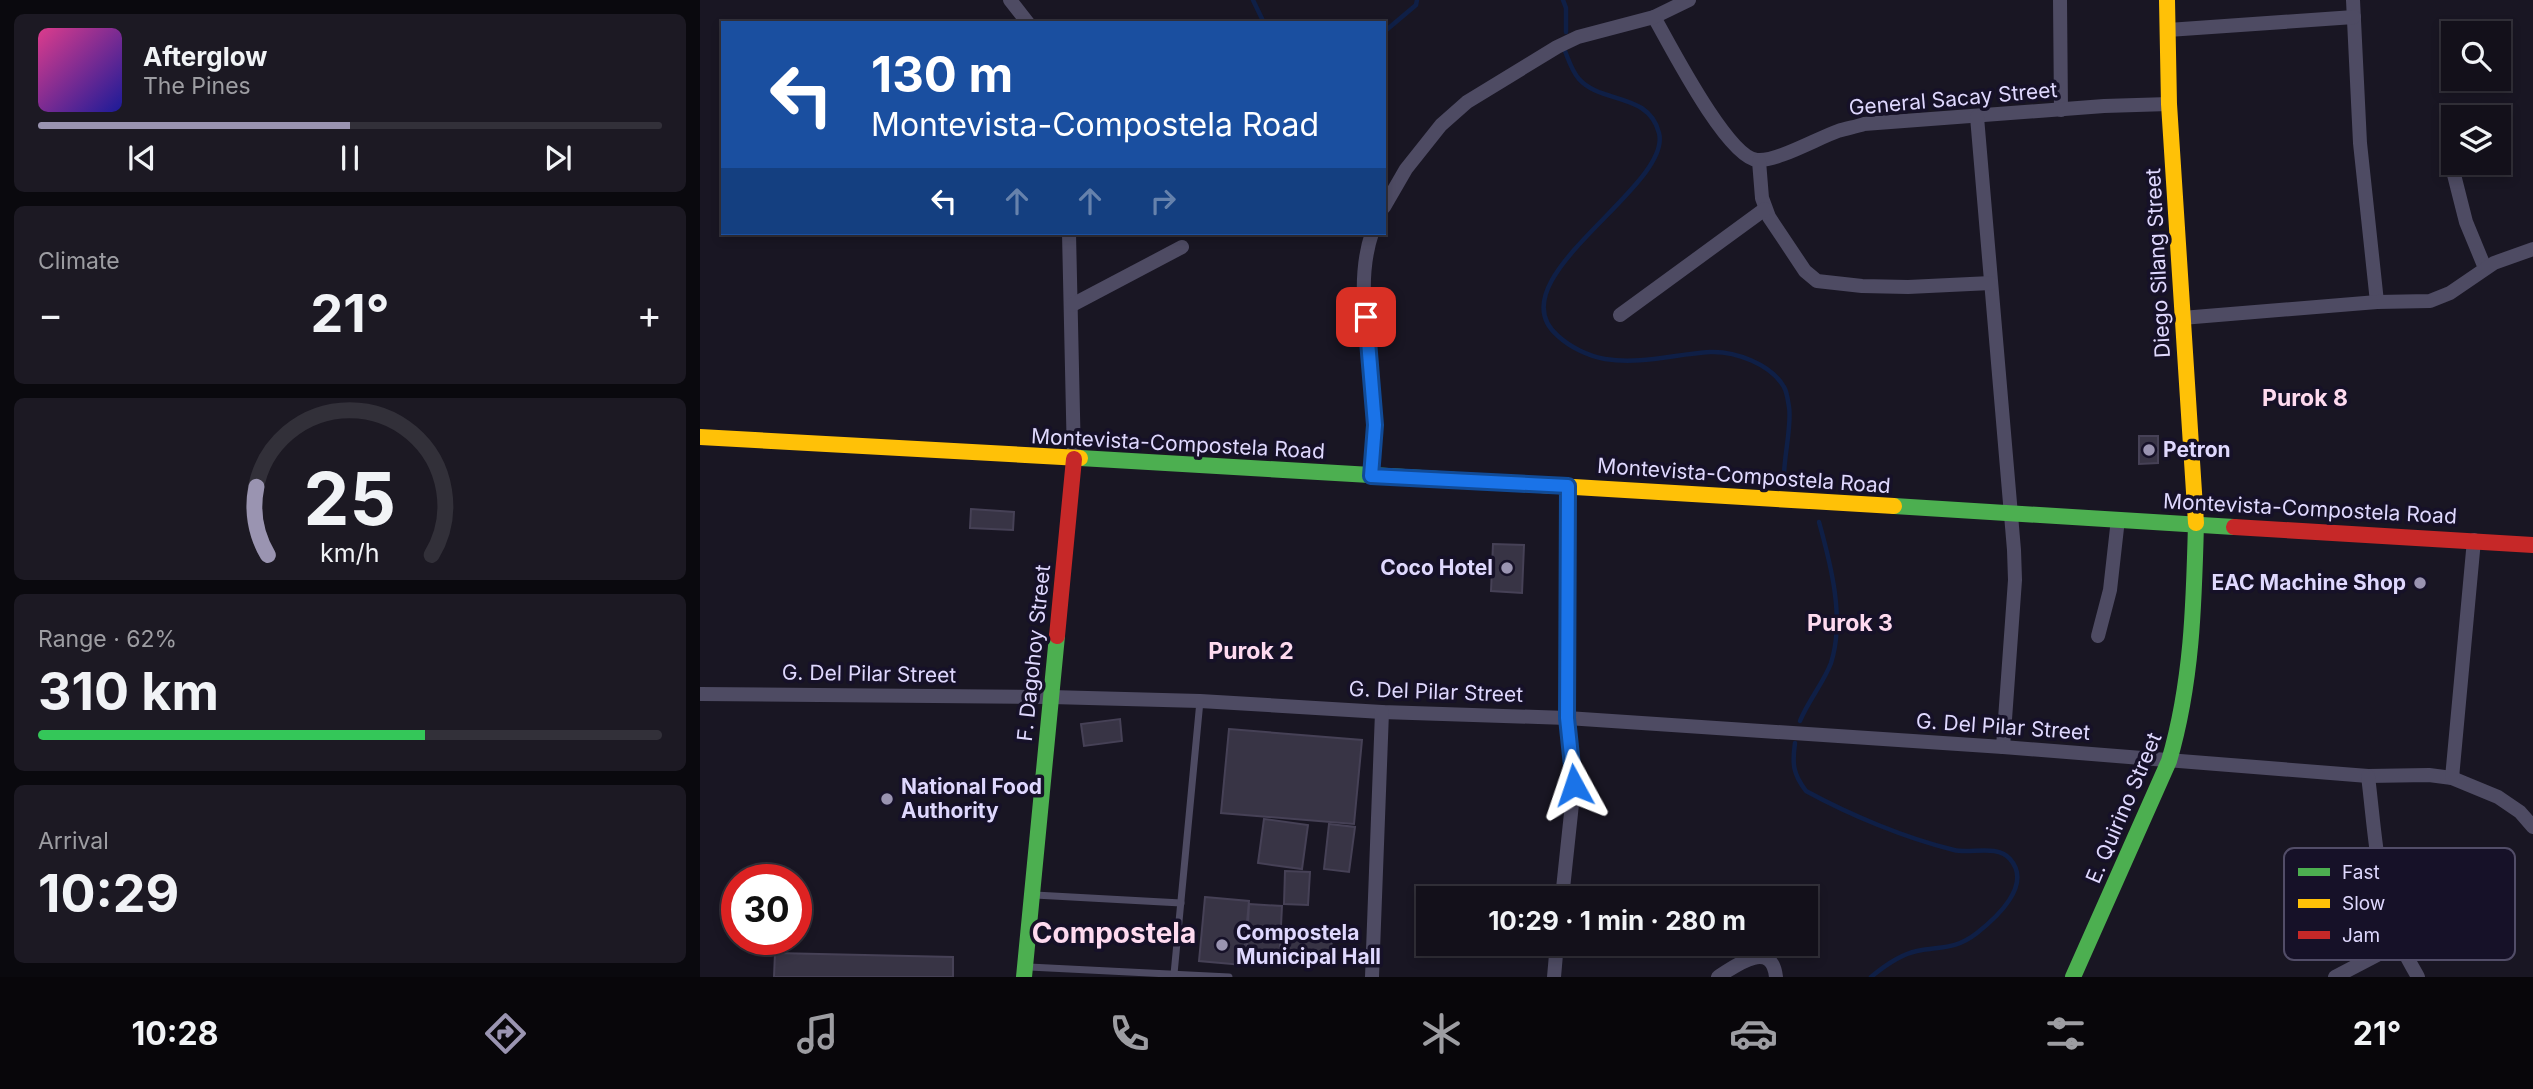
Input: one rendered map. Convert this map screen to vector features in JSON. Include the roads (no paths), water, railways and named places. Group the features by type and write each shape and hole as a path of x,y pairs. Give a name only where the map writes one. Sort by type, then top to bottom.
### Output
{"main road":[{"name":"Diego Silang Street","path":"2166,0 2169,104 2196,523"},
{"name":"Montevista-Compostela Road","path":"700,437 2196,523 2533,545"},
{"name":"F. Dagohoy Street","path":"1024,972 1073,458"},
{"name":"E. Quirino Street","path":"2073,977 2169,761 2179,730 2191,670 2196,523"}],"street":[{"path":"1010,0 1026,21"},
{"path":"1386,204 1406,169 1441,125 1467,102 1578,37 1654,17 1689,0"},
{"path":"2060,0 2062,110"},
{"path":"2353,0 2360,143 2377,302"},
{"path":"1654,17 1694,88 1728,139 1740,152 1759,161 1765,209 1805,271 1818,281 1862,286 1991,284"},
{"path":"2168,30 2354,17"},
{"name":"General Sacay Street","path":"1759,161 1864,124 2169,104"},
{"path":"1977,117 2015,580 2003,747"},
{"path":"2454,175 2466,222 2485,268"},
{"path":"1620,315 1765,209"},
{"path":"1069,235 1073,458"},
{"path":"1371,476 1375,425 1364,293 1365,262 1372,235"},
{"path":"1072,305 1182,247"},
{"path":"2182,318 2377,302 2430,302 2440,299 2485,268 2533,249"},
{"path":"1563,886 1574,785 1567,718 1568,486"},
{"path":"2098,636 2110,590 2118,519"},
{"path":"2452,778 2474,540"},
{"name":"G. Del Pilar Street","path":"700,694 1200,701 1382,712 1567,718 2003,747 2368,776 2429,775 2452,778 2498,797 2520,812 2533,827"},
{"path":"1372,977 1382,712"},
{"path":"2368,776 2377,848"},
{"path":"1554,977 1556,956"},
{"path":"1718,977 1734,966 1756,957 1769,959 1773,963 1776,977"},
{"path":"2335,977 2368,960"},
{"path":"2409,960 2418,977"}],"lane":[{"path":"1174,974 1200,701"},
{"path":"1030,895 1181,903"},
{"path":"1024,972 1229,977"}],"waterway":[{"path":"1253,0 1263,21"},
{"path":"1386,30 1416,5 1417,0"},
{"path":"1563,0 1566,8 1566,32"},
{"path":"1565,51 1579,79 1588,87 1635,104 1654,120 1659,133 1656,155 1640,180 1565,261 1548,288 1544,313 1558,336 1599,358 1632,361 1720,352 1752,360 1770,372 1784,387 1790,414 1784,476"},
{"path":"1800,721 1831,663 1837,628 1832,574 1819,522"},
{"path":"1795,743 1794,768 1806,791 1859,817 1916,839 1954,850 2005,854 2016,869 2015,890 2009,900 1977,933 1955,945 1905,955 1871,977"}],"place":[{"name":"Petron","path":"2149,450"},
{"name":"Coco Hotel","path":"1507,568"},
{"name":"EAC Machine Shop","path":"2420,583"},
{"name":"National Food Authority","path":"887,799"},
{"name":"Compostela Municipal Hall","path":"1222,945"}],"district":[{"name":"Purok 8","path":"2305,398"},
{"name":"Purok 3","path":"1850,623"},
{"name":"Purok 2","path":"1251,651"},
{"name":"Compostela","path":"1114,933"}]}
